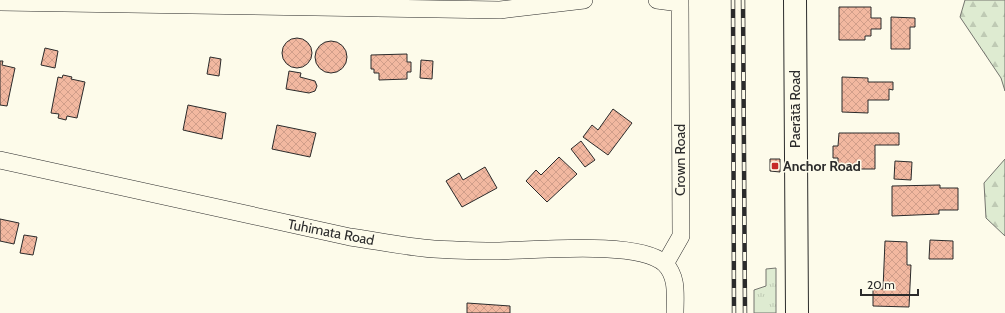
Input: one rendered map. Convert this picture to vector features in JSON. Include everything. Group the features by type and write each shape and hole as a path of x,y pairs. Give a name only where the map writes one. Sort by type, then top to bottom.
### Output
{"highway":[{"name":"Paerātā Road","path":"794,0 797,313"}],"street":[{"path":"0,2 500,10 584,0"},
{"path":"657,0 680,1"},
{"name":"Crown Road","path":"665,264 681,236 680,1"},
{"name":"Tuhimata Road","path":"0,160 350,237 433,249 490,252 605,249 627,250 650,256 665,264"},
{"path":"665,264 674,279 675,313"}],"green space":[{"path":"965,0 1005,0 1005,91 1001,78 960,17"},
{"path":"1005,159 1005,236 986,218 984,183"},
{"path":"776,268 776,313 754,313 754,290 766,286 766,269"}],"building":[{"path":"839,7 871,7 871,18 881,18 881,29 871,29 871,36 865,36 865,40 839,40"},
{"path":"891,17 915,18 915,27 910,27 910,49 891,49"},
{"path":"297,38 303,39 311,47 311,59 303,67 297,68 291,67 283,59 282,53 283,47 291,39"},
{"path":"328,41 334,41 344,48 347,57 346,63 340,70 334,73 328,73 318,66 315,60 315,54 322,44"},
{"path":"45,48 58,51 55,68 41,65"},
{"path":"407,54 407,62 411,62 411,72 407,72 407,79 379,80 379,73 374,73 374,69 371,69 371,55"},
{"path":"210,57 221,59 219,76 207,74"},
{"path":"421,60 433,61 432,79 420,78"},
{"path":"0,61 3,61 2,65 15,68 7,106 0,105"},
{"path":"289,71 301,73 300,77 315,81 317,86 315,91 309,93 286,89"},
{"path":"63,75 72,77 71,79 85,82 77,118 67,116 66,120 58,118 59,114 51,113 58,77 62,78"},
{"path":"842,77 868,78 868,82 893,82 893,90 889,89 889,100 868,100 868,113 842,112"},
{"path":"188,105 226,113 222,139 183,130"},
{"path":"613,109 632,123 608,155 583,137 592,125 598,130"},
{"path":"277,125 316,133 310,157 272,149"},
{"path":"839,133 899,133 899,145 875,145 875,169 838,169 838,158 833,158 833,146 838,146"},
{"path":"581,141 595,160 585,167 571,149"},
{"path":"559,157 577,174 547,202 526,181 536,170 541,175"},
{"path":"770,159 780,159 780,172 770,171"},
{"path":"895,161 912,162 911,180 894,179"},
{"path":"485,167 497,188 462,207 446,181 459,173 463,180"},
{"path":"940,185 940,188 958,188 958,210 939,210 939,214 892,216 892,186"},
{"path":"0,219 19,223 14,244 0,241"},
{"path":"24,235 37,237 33,255 20,253"},
{"path":"930,240 953,241 953,259 929,259"},
{"path":"885,241 907,242 907,265 911,265 909,307 873,306 873,289 883,289"},
{"path":"467,303 510,306 510,313 467,313"}],"railway":[{"path":"733,0 734,313"},
{"path":"743,0 745,313"}],"place":[{"name":"Anchor Road","path":"775,166"}]}
